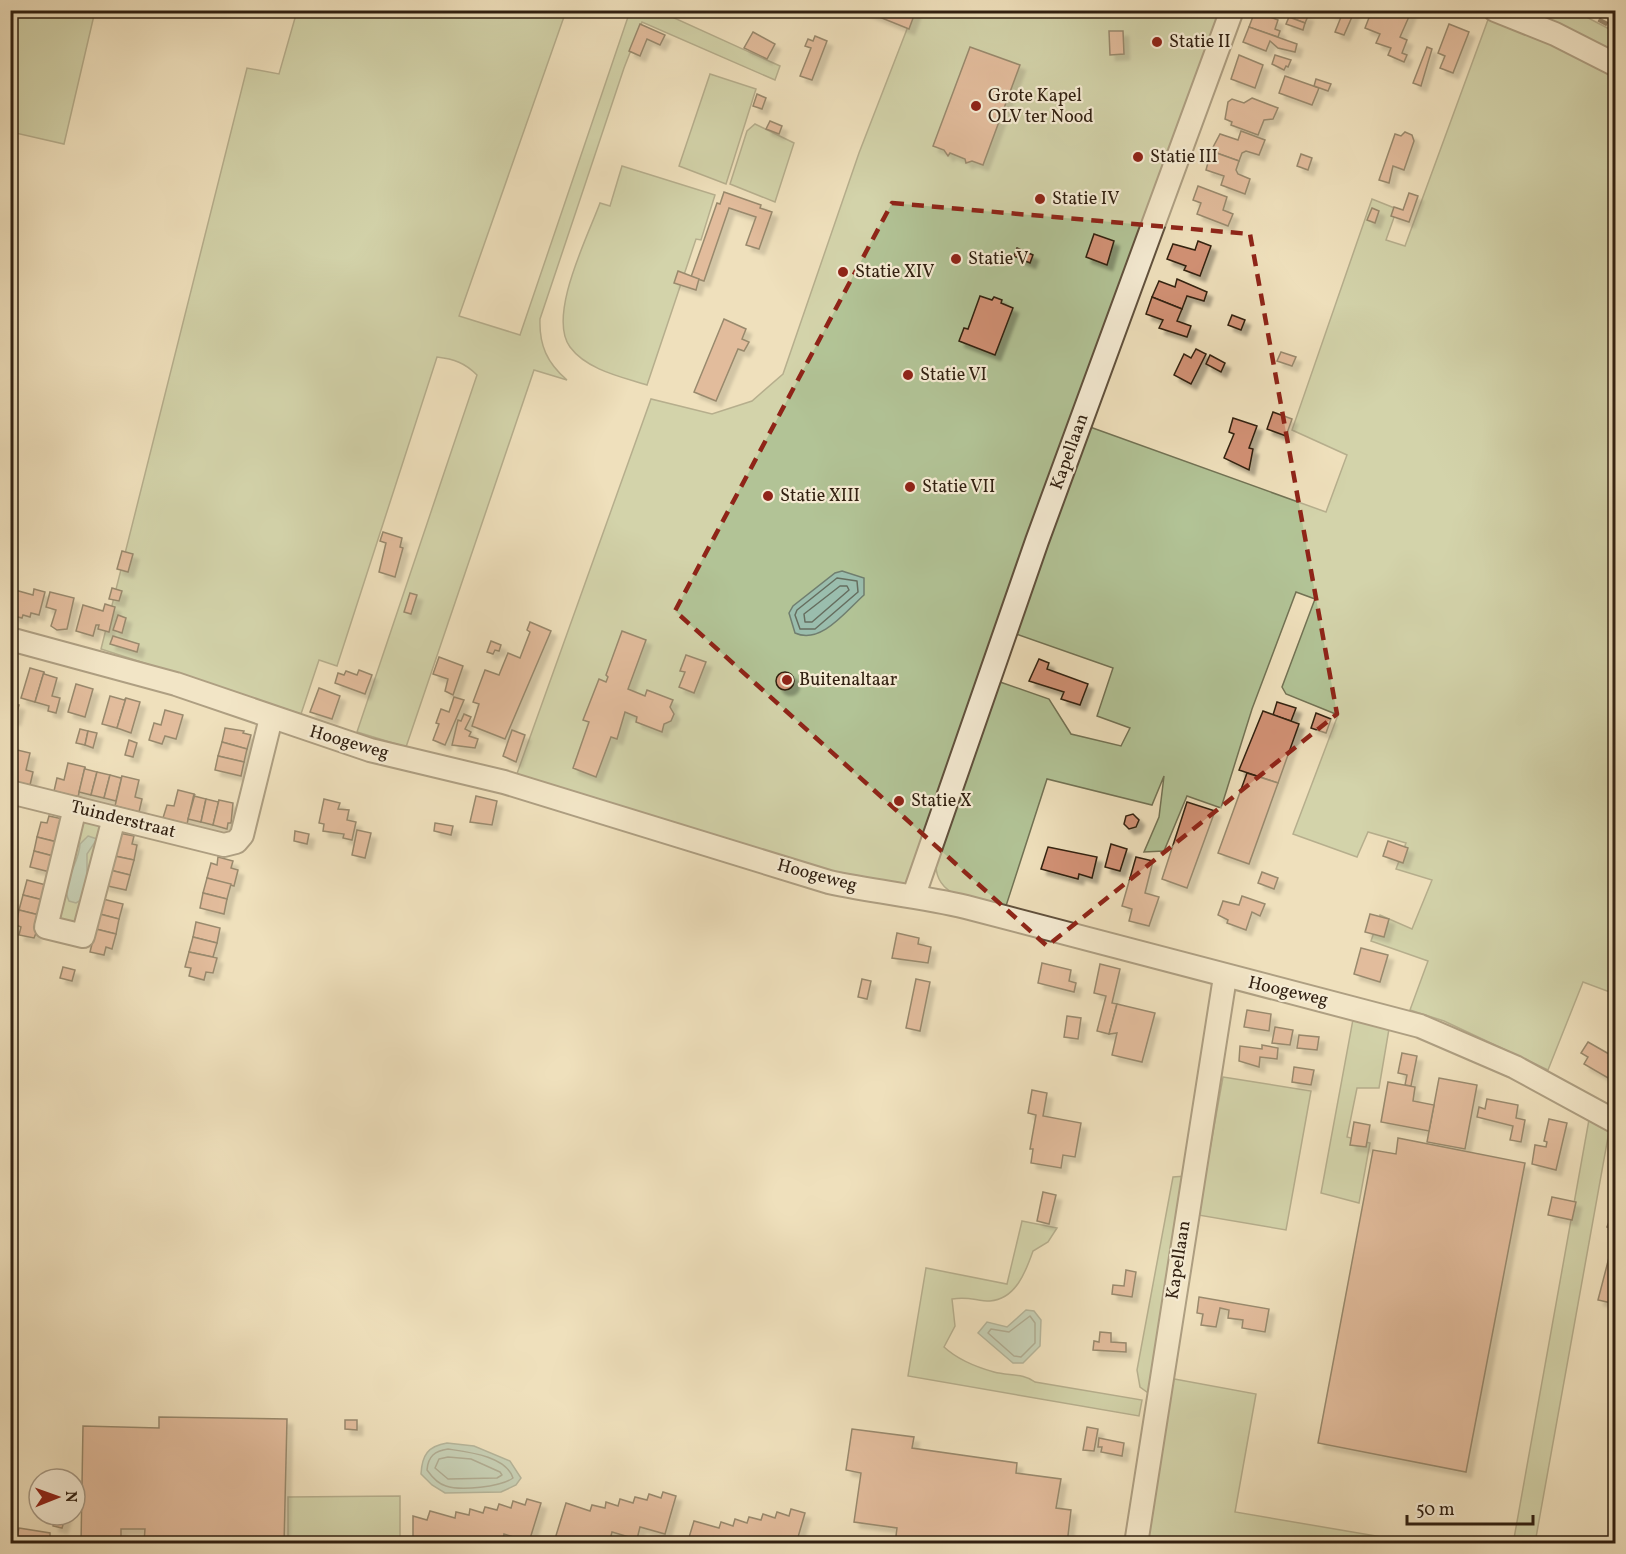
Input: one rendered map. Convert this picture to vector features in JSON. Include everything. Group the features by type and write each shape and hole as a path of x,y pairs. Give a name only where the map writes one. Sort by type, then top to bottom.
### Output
{"street":[{"name":"Kapellaan","path":"914,895 1062,471 1232,10"},
{"path":"1495,10 1555,34 1616,65"},
{"name":"Hoogeweg","path":"10,639 176,684 369,750 504,782 571,801 828,882 859,889 914,895 1420,1026 1515,1067 1616,1122"},
{"name":"Tuinderstraat","path":"10,792 224,845 236,842 242,836 271,718"},
{"path":"75,808 46,927 83,936 114,818"},
{"name":"Kapellaan","path":"1136,1544 1225,977"}],"highlighted area":[{"path":"892,203 1250,234 1337,714 1047,946 675,611"}],"shaded area":[{"path":"11,10 95,11 64,144 11,132"},
{"path":"297,11 566,11 459,316 520,335 630,11 659,11 780,66 775,80 642,22 624,68 540,319 541,337 549,360 567,380 534,370 406,747 357,732 477,375 454,360 437,357 337,666 319,660 301,714 101,649 247,68 279,74"},
{"path":"914,11 1230,11 907,889 832,877 514,782 651,399 712,414 752,401 783,374 859,153"},
{"path":"1515,11 1575,11 1615,32 1615,58"},
{"path":"1489,17 1538,33 1615,75 1615,994 1583,982 1548,1070 1444,1021 1410,1010 1428,961 1371,941 1380,915 1412,929 1432,880 1396,869 1406,843 1368,832 1357,857 1293,834 1338,715 1286,694 1282,687 1315,599 1296,592 1252,709 1221,808 1187,796 1164,851 1144,852 1159,817 1164,776 1152,805 1047,779 1006,906 973,900 952,892 938,877 936,866 958,796 1000,682 1049,699 1071,734 1121,746 1130,728 1097,716 1113,668 1016,634 1090,427 1326,512 1347,455 1292,430 1372,199 1397,209 1386,240 1405,246"},
{"path":"710,74 756,89 726,184 679,166"},
{"path":"755,124 794,143 775,202 730,184 747,131"},
{"path":"622,166 715,195 701,240 696,239 647,385 616,376 586,362 570,347 564,333 563,316 566,297 579,255 600,203 610,206"},
{"path":"76,818 108,824 80,924 54,918"},
{"path":"1354,1014 1390,1023 1379,1088 1357,1088 1347,1137 1370,1143 1359,1203 1321,1193"},
{"path":"1223,1077 1311,1091 1286,1230 1198,1215"},
{"path":"1590,1114 1610,1126 1535,1543 1513,1544"},
{"path":"1186,1176 1151,1395 1140,1387 1137,1370 1173,1177"},
{"path":"1022,1221 1057,1228 1048,1242 1033,1251 1019,1283 1007,1295 990,1301 952,1299 955,1326 944,1347 967,1362 994,1372 1021,1376 1035,1382 1142,1400 1139,1416 908,1376 926,1268 1007,1284"},
{"path":"1169,1378 1256,1394 1235,1512 1417,1543 1143,1544"},
{"path":"400,1496 400,1543 288,1543 288,1497"}],"water":[{"path":"842,571 864,578 864,595 824,630 805,635 795,633 789,613 793,606 835,573"},
{"path":"88,836 97,839 87,854 87,878 81,900 76,903 69,901 67,887 80,844"},
{"path":"1026,1310 1034,1311 1041,1320 1040,1346 1023,1363 1013,1363 978,1333 987,1322 1007,1327"},
{"path":"447,1443 474,1446 510,1461 521,1478 516,1485 501,1492 445,1493 421,1474 427,1452 435,1446"}],"building":[{"path":"862,10 916,10 909,29"},
{"path":"1291,10 1308,16 1305,23 1289,17"},
{"path":"1325,10 1355,10 1344,35 1335,32 1341,17"},
{"path":"1372,10 1411,12 1400,37 1407,40 1402,53 1407,55 1404,62 1388,55 1391,48 1376,43 1380,34 1365,28"},
{"path":"1255,11 1278,20 1275,29 1280,31 1278,37 1249,27"},
{"path":"1289,17 1305,23 1303,30 1286,24"},
{"path":"640,24 665,35 660,45 647,39 640,56 629,51"},
{"path":"1449,24 1469,32 1453,73 1440,68 1445,56 1438,53"},
{"path":"1249,27 1297,44 1295,52 1278,48 1270,41 1266,51 1243,42"},
{"path":"1109,31 1123,31 1124,54 1110,55"},
{"path":"753,32 775,44 767,59 744,48"},
{"path":"815,36 827,41 812,80 800,76 811,48 805,46 808,39 813,41"},
{"name":"Grote Kapel OLV ter Nood","path":"970,47 1020,65 983,165 972,161 966,163 965,159 950,153 948,156 944,150 933,146"},
{"path":"1427,47 1432,49 1421,86 1413,83"},
{"path":"1239,55 1263,65 1255,88 1231,79"},
{"path":"1275,55 1291,60 1288,67 1286,66 1284,70 1272,64"},
{"path":"1285,76 1319,88 1312,105 1279,93"},
{"path":"1316,79 1331,84 1328,91 1314,86"},
{"path":"757,94 766,98 762,109 753,106"},
{"path":"1252,98 1278,108 1273,119 1264,120 1258,135 1231,125 1232,122 1225,119 1228,102 1232,99 1244,103"},
{"path":"770,121 782,126 779,134 766,129"},
{"path":"1241,131 1265,140 1259,155 1246,151 1242,153 1239,161 1211,151 1220,134 1238,140"},
{"path":"1405,132 1412,135 1414,141 1404,170 1393,166 1389,183 1379,180 1395,134 1401,136"},
{"path":"1211,151 1239,161 1236,170 1238,174 1250,179 1245,194 1221,185 1224,176 1206,170"},
{"path":"1301,154 1312,158 1308,170 1297,166"},
{"path":"1198,186 1227,197 1223,210 1233,214 1228,226 1197,214 1201,203 1193,200"},
{"path":"724,192 761,205 760,208 772,212 759,249 746,245 756,217 729,208 704,281 691,277 717,203 720,204"},
{"path":"1409,193 1418,196 1409,222 1391,216 1394,207 1403,210"},
{"path":"1372,208 1379,211 1375,223 1367,220"},
{"path":"1094,234 1114,241 1107,265 1086,257"},
{"path":"1198,241 1211,246 1200,276 1184,270 1186,266 1167,259 1173,244 1195,250"},
{"path":"1017,248 1033,255 1030,263 1014,256"},
{"path":"678,271 699,279 696,290 674,283"},
{"path":"1177,279 1207,292 1204,301 1187,296 1182,309 1152,297 1159,281 1175,287"},
{"path":"980,296 992,300 994,297 1013,308 995,355 959,341 964,328 968,329"},
{"path":"1152,297 1182,309 1177,321 1191,326 1187,337 1159,328 1163,320 1146,314"},
{"path":"1232,315 1245,320 1241,330 1228,325"},
{"path":"724,319 746,329 742,339 749,342 744,351 738,349 716,401 694,392"},
{"path":"1196,349 1206,354 1191,384 1174,375 1184,354 1191,358"},
{"path":"1281,352 1296,357 1292,366 1277,361"},
{"path":"1210,355 1225,363 1221,372 1206,364"},
{"path":"1273,412 1292,419 1286,436 1267,429"},
{"path":"1233,418 1257,426 1249,448 1253,449 1249,470 1224,458 1234,434 1229,432"},
{"path":"383,532 402,538 400,547 403,548 395,577 379,572 386,543 380,541"},
{"path":"122,551 133,554 128,572 117,569"},
{"path":"112,588 122,591 119,601 109,599"},
{"path":"34,589 45,592 39,615 31,613 30,617 23,615 22,618 10,615 15,590 33,595"},
{"path":"50,592 74,598 67,629 57,630 51,626 56,610 46,607"},
{"path":"410,593 417,595 411,614 404,612"},
{"path":"105,604 115,607 109,632 98,629 99,625 96,625 93,636 76,631 83,605 103,611"},
{"path":"118,615 126,618 122,633 113,630"},
{"path":"530,622 551,631 505,739 472,726 479,704 473,702 485,670 499,675 508,653 520,658 530,632 527,630"},
{"path":"622,631 646,640 628,689 645,696 647,690 673,700 670,707 674,714 671,721 664,724 662,732 636,722 637,717 625,712 617,739 611,737 596,777 573,768 589,722 583,720 599,679 606,682 608,677 606,675"},
{"path":"113,636 139,644 137,652 110,644"},
{"path":"491,641 501,645 499,651 495,650 493,654 487,652"},
{"path":"686,655 706,662 694,693 679,687 685,672 680,671"},
{"path":"439,657 463,666 453,695 445,691 448,679 433,674"},
{"path":"1039,659 1049,663 1047,669 1088,684 1080,705 1061,699 1064,692 1029,681"},
{"path":"30,668 44,672 35,702 21,698"},
{"path":"359,670 372,675 365,694 335,683 338,673 344,675 346,671 357,675"},
{"path":"44,672 44,674 57,678 52,696 60,698 56,713 48,711 49,706 35,702"},
{"name":"Buitenaltaar","path":"785,672 791,675 794,681 791,687 785,690 779,687 776,681 779,675"},
{"path":"76,684 93,689 85,717 68,712"},
{"path":"319,688 340,696 332,719 310,712"},
{"path":"110,696 124,700 126,698 117,728 102,724"},
{"path":"454,697 464,700 445,745 433,740 439,724 436,723 441,709 449,712"},
{"path":"126,698 140,702 131,733 117,728"},
{"path":"1277,702 1296,708 1291,721 1273,715"},
{"path":"11,703 19,705 15,720 10,719"},
{"path":"165,710 183,715 176,739 165,736 162,744 149,740 154,723 161,725"},
{"path":"1263,711 1299,724 1278,783 1239,770"},
{"path":"1316,713 1331,719 1326,733 1311,728"},
{"path":"464,714 471,717 465,729 471,732 469,736 478,739 475,748 452,745 458,720 461,721"},
{"path":"225,728 244,731 243,733 251,735 247,749 222,742"},
{"path":"80,729 88,731 85,745 76,743"},
{"path":"512,730 525,735 516,762 503,756"},
{"path":"88,731 97,733 93,748 85,745"},
{"path":"129,740 137,743 133,757 125,755"},
{"path":"222,742 247,749 244,762 218,756"},
{"path":"13,749 30,753 26,770 33,772 30,785 10,781"},
{"path":"218,756 244,762 241,776 215,770"},
{"path":"68,763 85,767 78,797 54,791 57,778 64,780"},
{"path":"85,767 85,769 97,772 91,795 79,792"},
{"path":"97,772 110,775 104,798 91,795"},
{"path":"1247,773 1278,783 1249,864 1218,853"},
{"path":"110,775 121,778 122,776 116,801 104,798"},
{"path":"122,776 139,780 135,797 142,799 139,812 115,806"},
{"path":"178,790 194,794 187,824 163,818 167,805 174,806"},
{"path":"194,796 206,799 201,822 188,819"},
{"path":"476,796 497,801 492,825 470,822"},
{"path":"206,799 218,802 219,800 213,825 201,822"},
{"path":"324,799 340,803 338,809 349,810 347,820 356,822 352,840 343,838 344,834 323,831 324,824 319,823"},
{"path":"219,800 233,803 231,823 228,823 227,829 213,825"},
{"path":"1187,802 1215,811 1187,888 1162,879"},
{"path":"1133,814 1139,820 1136,827 1129,829 1124,824 1126,816"},
{"path":"49,816 63,819 61,843 37,837 41,822 47,823"},
{"path":"435,823 453,826 451,835 434,831"},
{"path":"357,830 371,833 365,858 352,855"},
{"path":"295,831 309,834 307,844 294,841"},
{"path":"119,833 134,836 132,844 137,845 134,860 110,855"},
{"path":"37,837 61,843 57,857 34,851"},
{"path":"1388,841 1408,848 1403,863 1383,856"},
{"path":"1111,844 1127,849 1120,871 1105,867"},
{"path":"1048,847 1097,857 1092,878 1079,874 1078,879 1041,869"},
{"path":"34,851 57,857 54,873 30,867"},
{"path":"110,855 134,860 130,875 106,869"},
{"path":"218,857 233,861 231,868 238,870 234,886 207,878 211,863 217,865"},
{"path":"1136,857 1153,861 1145,893 1159,897 1149,926 1129,921 1132,909 1122,906"},
{"path":"106,869 130,875 126,890 103,885"},
{"path":"1262,872 1278,878 1274,889 1258,883"},
{"path":"207,878 231,884 227,899 203,893"},
{"path":"27,880 50,886 47,901 23,895"},
{"path":"203,893 227,899 224,914 200,908"},
{"path":"23,895 47,901 43,916 19,910"},
{"path":"1242,896 1265,904 1260,916 1252,912 1246,930 1227,923 1228,920 1218,915 1223,901 1239,905"},
{"path":"99,898 123,904 119,919 96,913"},
{"path":"19,910 43,916 34,938 19,935 21,927 16,925"},
{"path":"96,913 119,919 116,934 92,928"},
{"path":"1370,914 1389,919 1384,937 1365,932"},
{"path":"196,922 220,928 217,943 193,937"},
{"path":"92,928 116,934 112,949 106,947 104,955 90,952 92,944 84,942"},
{"path":"897,933 919,938 918,944 931,947 928,963 892,958"},
{"path":"193,937 217,943 213,957 189,952"},
{"path":"1361,948 1388,955 1380,982 1354,974"},
{"path":"189,952 217,958 213,973 206,972 204,980 189,976 191,968 185,967"},
{"path":"1042,963 1071,970 1069,981 1076,983 1074,992 1038,983"},
{"path":"1100,964 1120,969 1112,1003 1117,1004 1109,1034 1097,1031 1106,996 1094,993"},
{"path":"63,967 75,970 72,981 60,978"},
{"path":"862,979 871,981 867,999 858,997"},
{"path":"916,979 930,982 920,1031 906,1028"},
{"path":"1117,1004 1155,1013 1142,1062 1112,1055 1117,1033 1109,1034"},
{"path":"1247,1010 1271,1014 1269,1031 1244,1027"},
{"path":"1067,1016 1081,1018 1078,1039 1064,1037"},
{"path":"1275,1027 1293,1030 1290,1045 1272,1043"},
{"path":"1299,1035 1319,1037 1317,1050 1297,1048"},
{"path":"1588,1042 1616,1058 1615,1082 1584,1064 1588,1057 1581,1053"},
{"path":"1262,1045 1278,1048 1277,1059 1260,1057 1259,1067 1239,1061 1240,1046 1262,1049"},
{"path":"1402,1053 1417,1056 1411,1086 1405,1085 1407,1075 1398,1073"},
{"path":"1294,1067 1314,1070 1311,1085 1292,1082"},
{"path":"1439,1078 1477,1085 1465,1149 1427,1142"},
{"path":"1388,1082 1415,1087 1413,1101 1434,1105 1429,1131 1381,1122"},
{"path":"1032,1090 1047,1093 1043,1116 1081,1123 1075,1157 1063,1155 1061,1168 1031,1163 1033,1149 1030,1149 1036,1115 1028,1113"},
{"path":"1487,1099 1518,1105 1516,1118 1525,1120 1521,1142 1510,1140 1513,1126 1477,1117 1479,1107 1485,1109"},
{"path":"1549,1119 1567,1123 1556,1170 1532,1164 1535,1145 1546,1147 1547,1142 1544,1141"},
{"path":"1354,1122 1370,1125 1366,1147 1350,1145"},
{"path":"1398,1138 1525,1163 1466,1472 1318,1443 1373,1150 1396,1154"},
{"path":"1043,1192 1056,1195 1049,1224 1037,1221"},
{"path":"1552,1197 1576,1202 1572,1220 1548,1215"},
{"path":"1616,1203 1616,1230 1607,1227"},
{"path":"1613,1242 1616,1243 1616,1304 1598,1300"},
{"path":"1126,1270 1136,1272 1132,1297 1112,1294 1113,1285 1124,1286"},
{"path":"1199,1297 1269,1309 1265,1332 1242,1328 1243,1320 1228,1318 1229,1310 1220,1308 1216,1327 1201,1325 1203,1314 1197,1313"},
{"path":"1100,1332 1111,1333 1111,1342 1126,1343 1126,1352 1093,1350 1094,1341 1099,1342"},
{"path":"159,1417 287,1419 284,1544 144,1542 145,1529 121,1529 121,1544 81,1544 81,1527 87,1527 87,1467 82,1467 83,1426 159,1428"},
{"path":"345,1420 357,1420 357,1430 345,1429"},
{"path":"1087,1427 1098,1429 1094,1451 1083,1450"},
{"path":"852,1429 914,1437 912,1448 1017,1463 1016,1473 1061,1479 1056,1508 1071,1510 1067,1544 895,1544 897,1528 854,1522 861,1473 846,1470"},
{"path":"1099,1438 1124,1443 1122,1456 1101,1452 1102,1447 1098,1447"},
{"path":"663,1492 676,1496 665,1534 640,1527 637,1539 640,1539 639,1544 627,1544 629,1537 612,1532 609,1544 584,1537 582,1544 554,1542 566,1503 590,1511 592,1505 605,1508 606,1502 618,1506 620,1499 633,1503 635,1497 647,1500 649,1494 661,1498"},
{"path":"527,1499 541,1503 529,1542 504,1534 502,1544 476,1540 475,1544 420,1544 421,1541 413,1539 413,1516 427,1520 430,1511 455,1518 456,1512 469,1515 470,1509 483,1513 485,1507 497,1510 499,1504 511,1508 513,1501 525,1505"},
{"path":"791,1509 805,1513 796,1544 687,1544 694,1521 719,1528 721,1522 733,1526 735,1519 747,1523 749,1517 761,1520 763,1514 775,1518 777,1512 789,1516"},
{"path":"19,1528 50,1533 50,1544 15,1544"}],"railway":[{"path":"1581,10 1616,29"},
{"path":"1604,10 1616,17"}],"place":[{"name":"Statie II","path":"1157,42"},
{"name":"Grote Kapel OLV ter Nood","path":"976,106"},
{"name":"Statie III","path":"1138,157"},
{"name":"Statie IV","path":"1040,199"},
{"name":"Statie V","path":"956,259"},
{"name":"Statie XIV","path":"843,272"},
{"name":"Statie VI","path":"908,375"},
{"name":"Statie VII","path":"910,487"},
{"name":"Statie XIII","path":"768,496"},
{"name":"Buitenaltaar","path":"787,680"},
{"name":"Statie X","path":"899,801"}]}
